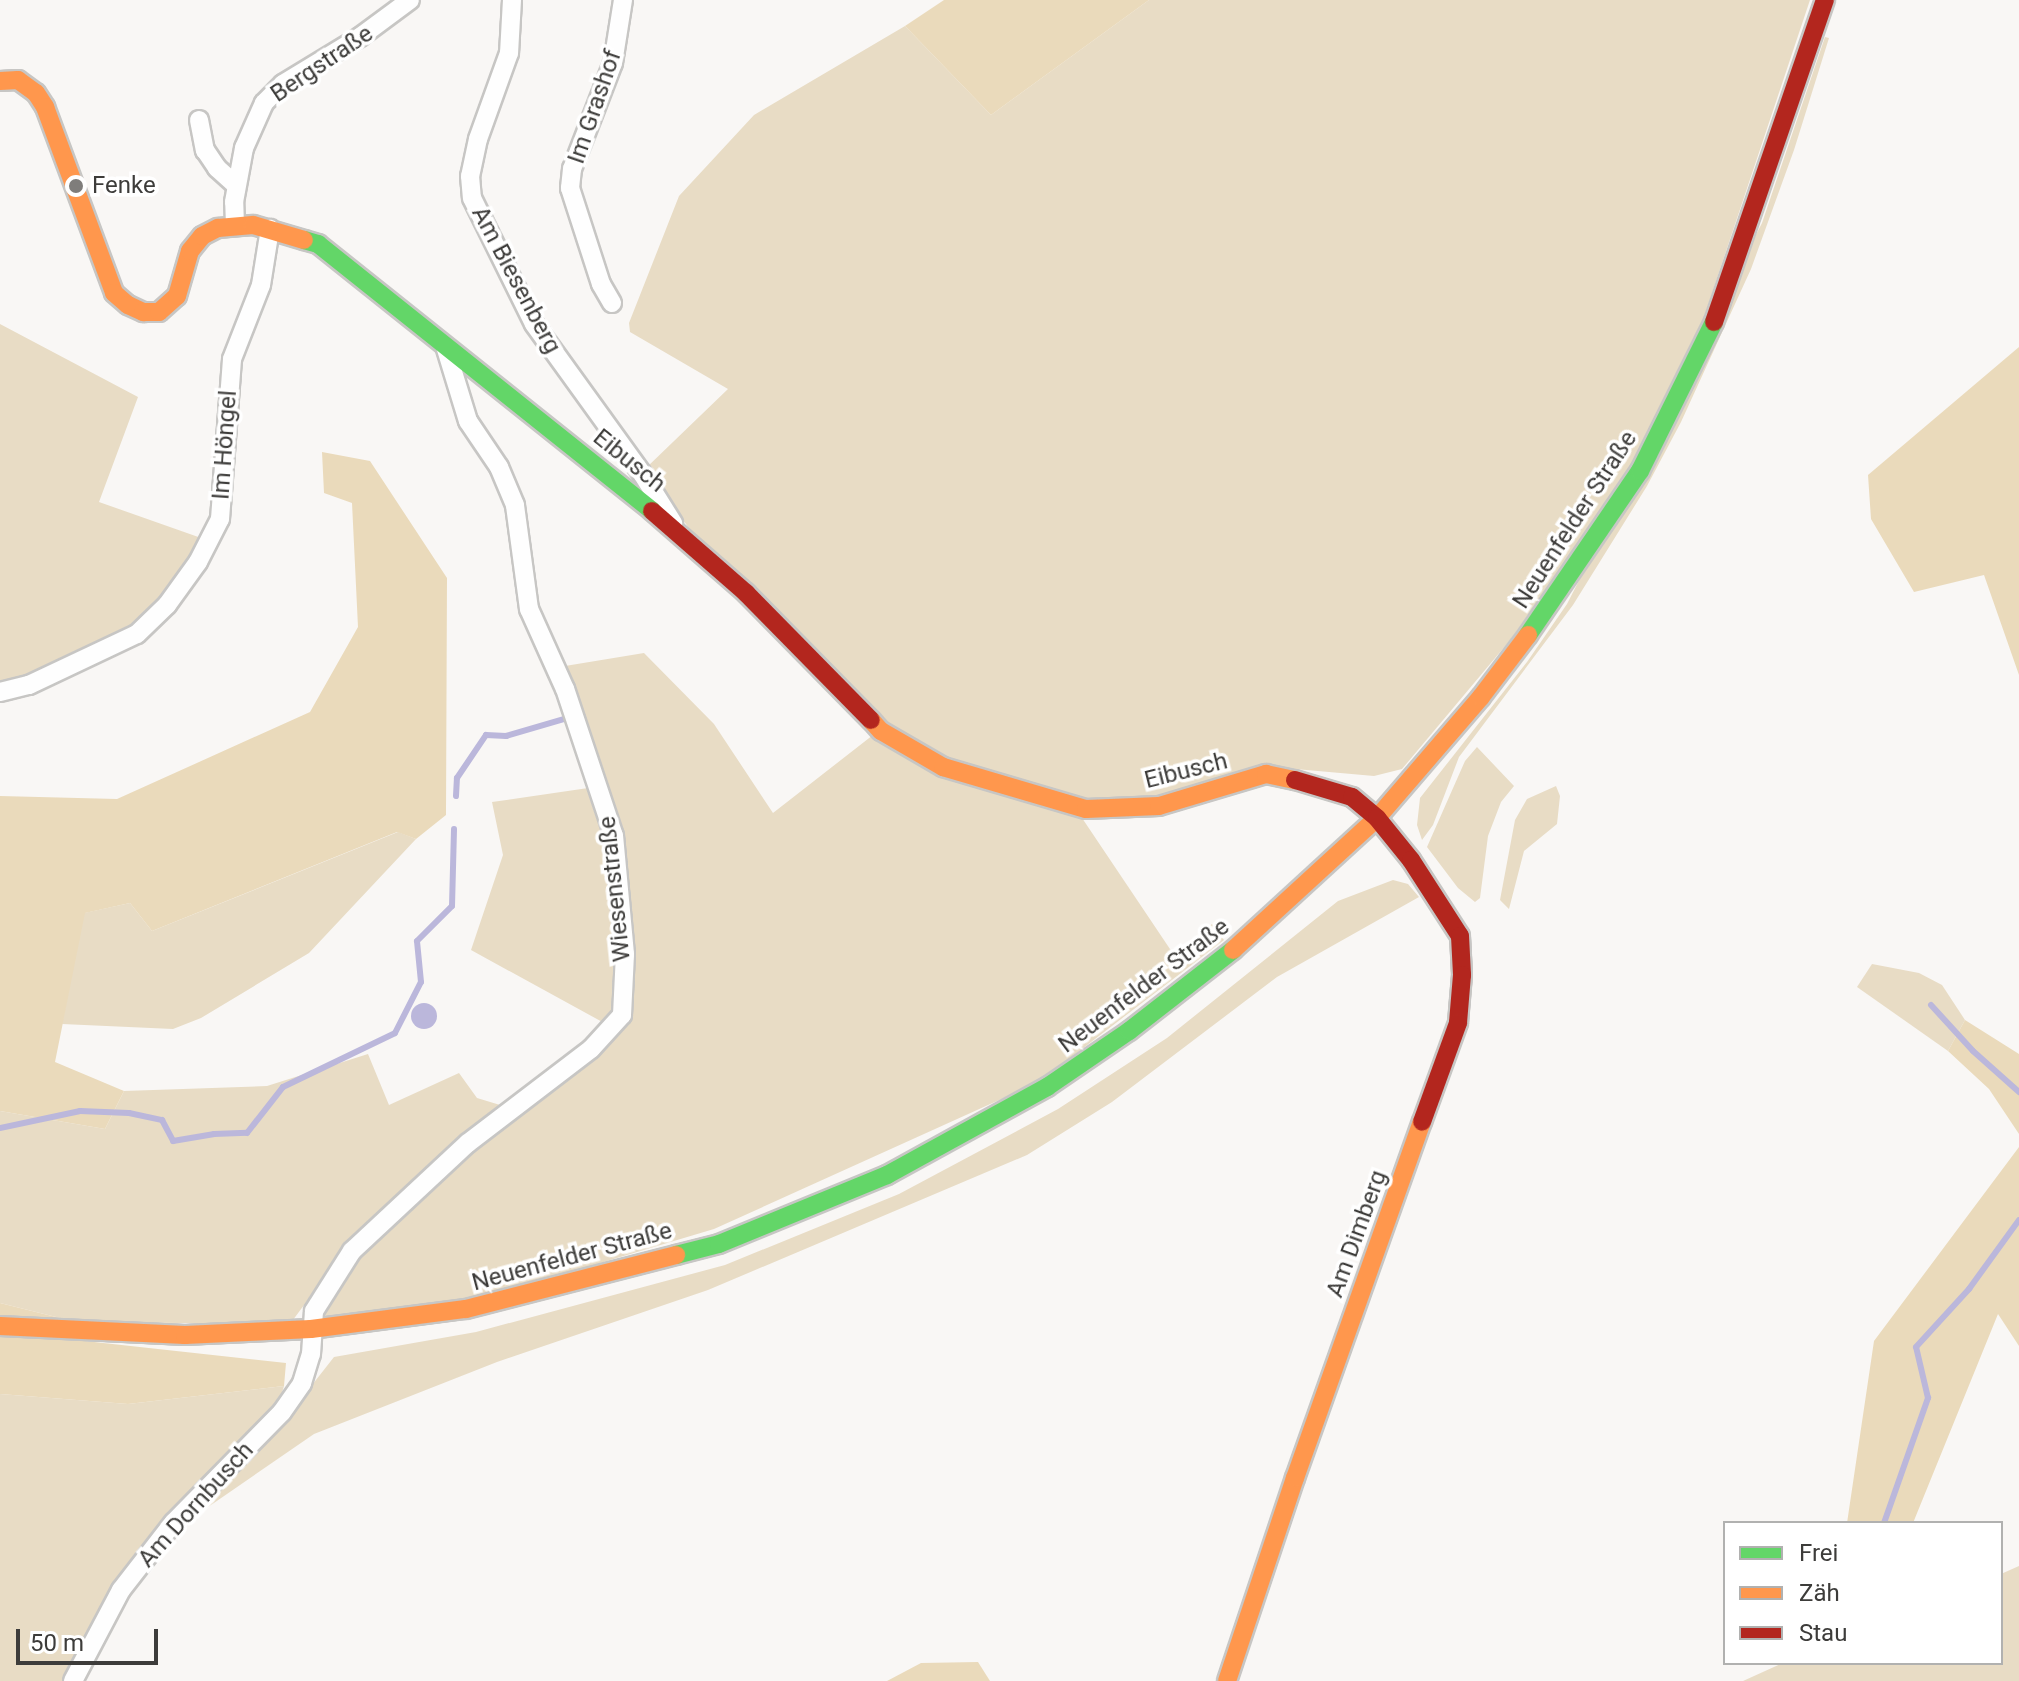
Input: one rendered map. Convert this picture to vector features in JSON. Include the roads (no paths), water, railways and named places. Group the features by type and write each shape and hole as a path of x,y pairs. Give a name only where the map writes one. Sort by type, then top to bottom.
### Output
{"street":[{"name":"Bergstraße","path":"235,225 236,185 252,124 264,103 283,84 360,37 410,0"},
{"name":"Am Biesenberg","path":"512,0 514,22 509,53 478,139 470,176 472,198 534,324 671,515 675,529"},
{"name":"Im Grashof","path":"612,303 601,284 570,188 572,169 613,63 623,0"},
{"name":"Neuenfelder Straße","path":"0,1326 185,1335 311,1329 466,1309 719,1244 887,1175 1047,1087 1129,1031 1253,933 1377,818 1519,649 1640,471 1723,303 1825,0"},
{"name":"Eibusch","path":"0,81 18,80 36,93 45,107 114,293 128,305 143,312 159,312 177,296 190,251 202,236 235,225 270,229 318,244 675,529 746,593 881,731 943,767 1086,809 1159,806 1266,774 1313,784 1352,797 1377,818"},
{"path":"199,120 205,150 217,168 236,185"},
{"name":"Im Höngel","path":"0,692 29,685 137,634 167,605 198,562 220,519 232,359 261,285 270,229"},
{"name":"Wiesenstraße","path":"311,1329 314,1311 352,1251 468,1143 591,1049 622,1015 625,954 614,836 600,783 565,689 529,609 515,505 499,467 468,421 445,346"},
{"name":"Am Dimberg","path":"1227,1681 1295,1478 1458,1023 1462,975 1460,936 1433,890 1377,818"},
{"name":"Am Dornbusch","path":"73,1681 84,1654 130,1578 174,1522 282,1412 302,1383 311,1354 311,1329"}],"waterway":[{"path":"456,796 457,778 486,735 506,736 564,719"},
{"path":"0,1128 80,1111 129,1113 162,1120 173,1141 214,1134 247,1133 283,1087 395,1033 421,982 417,941 452,906 454,829"},
{"path":"1931,1005 1973,1051 2019,1092"},
{"path":"1885,1521 1928,1398 1916,1347 1969,1289 2019,1220"}],"place":[{"name":"Fenke","path":"76,186"}]}
